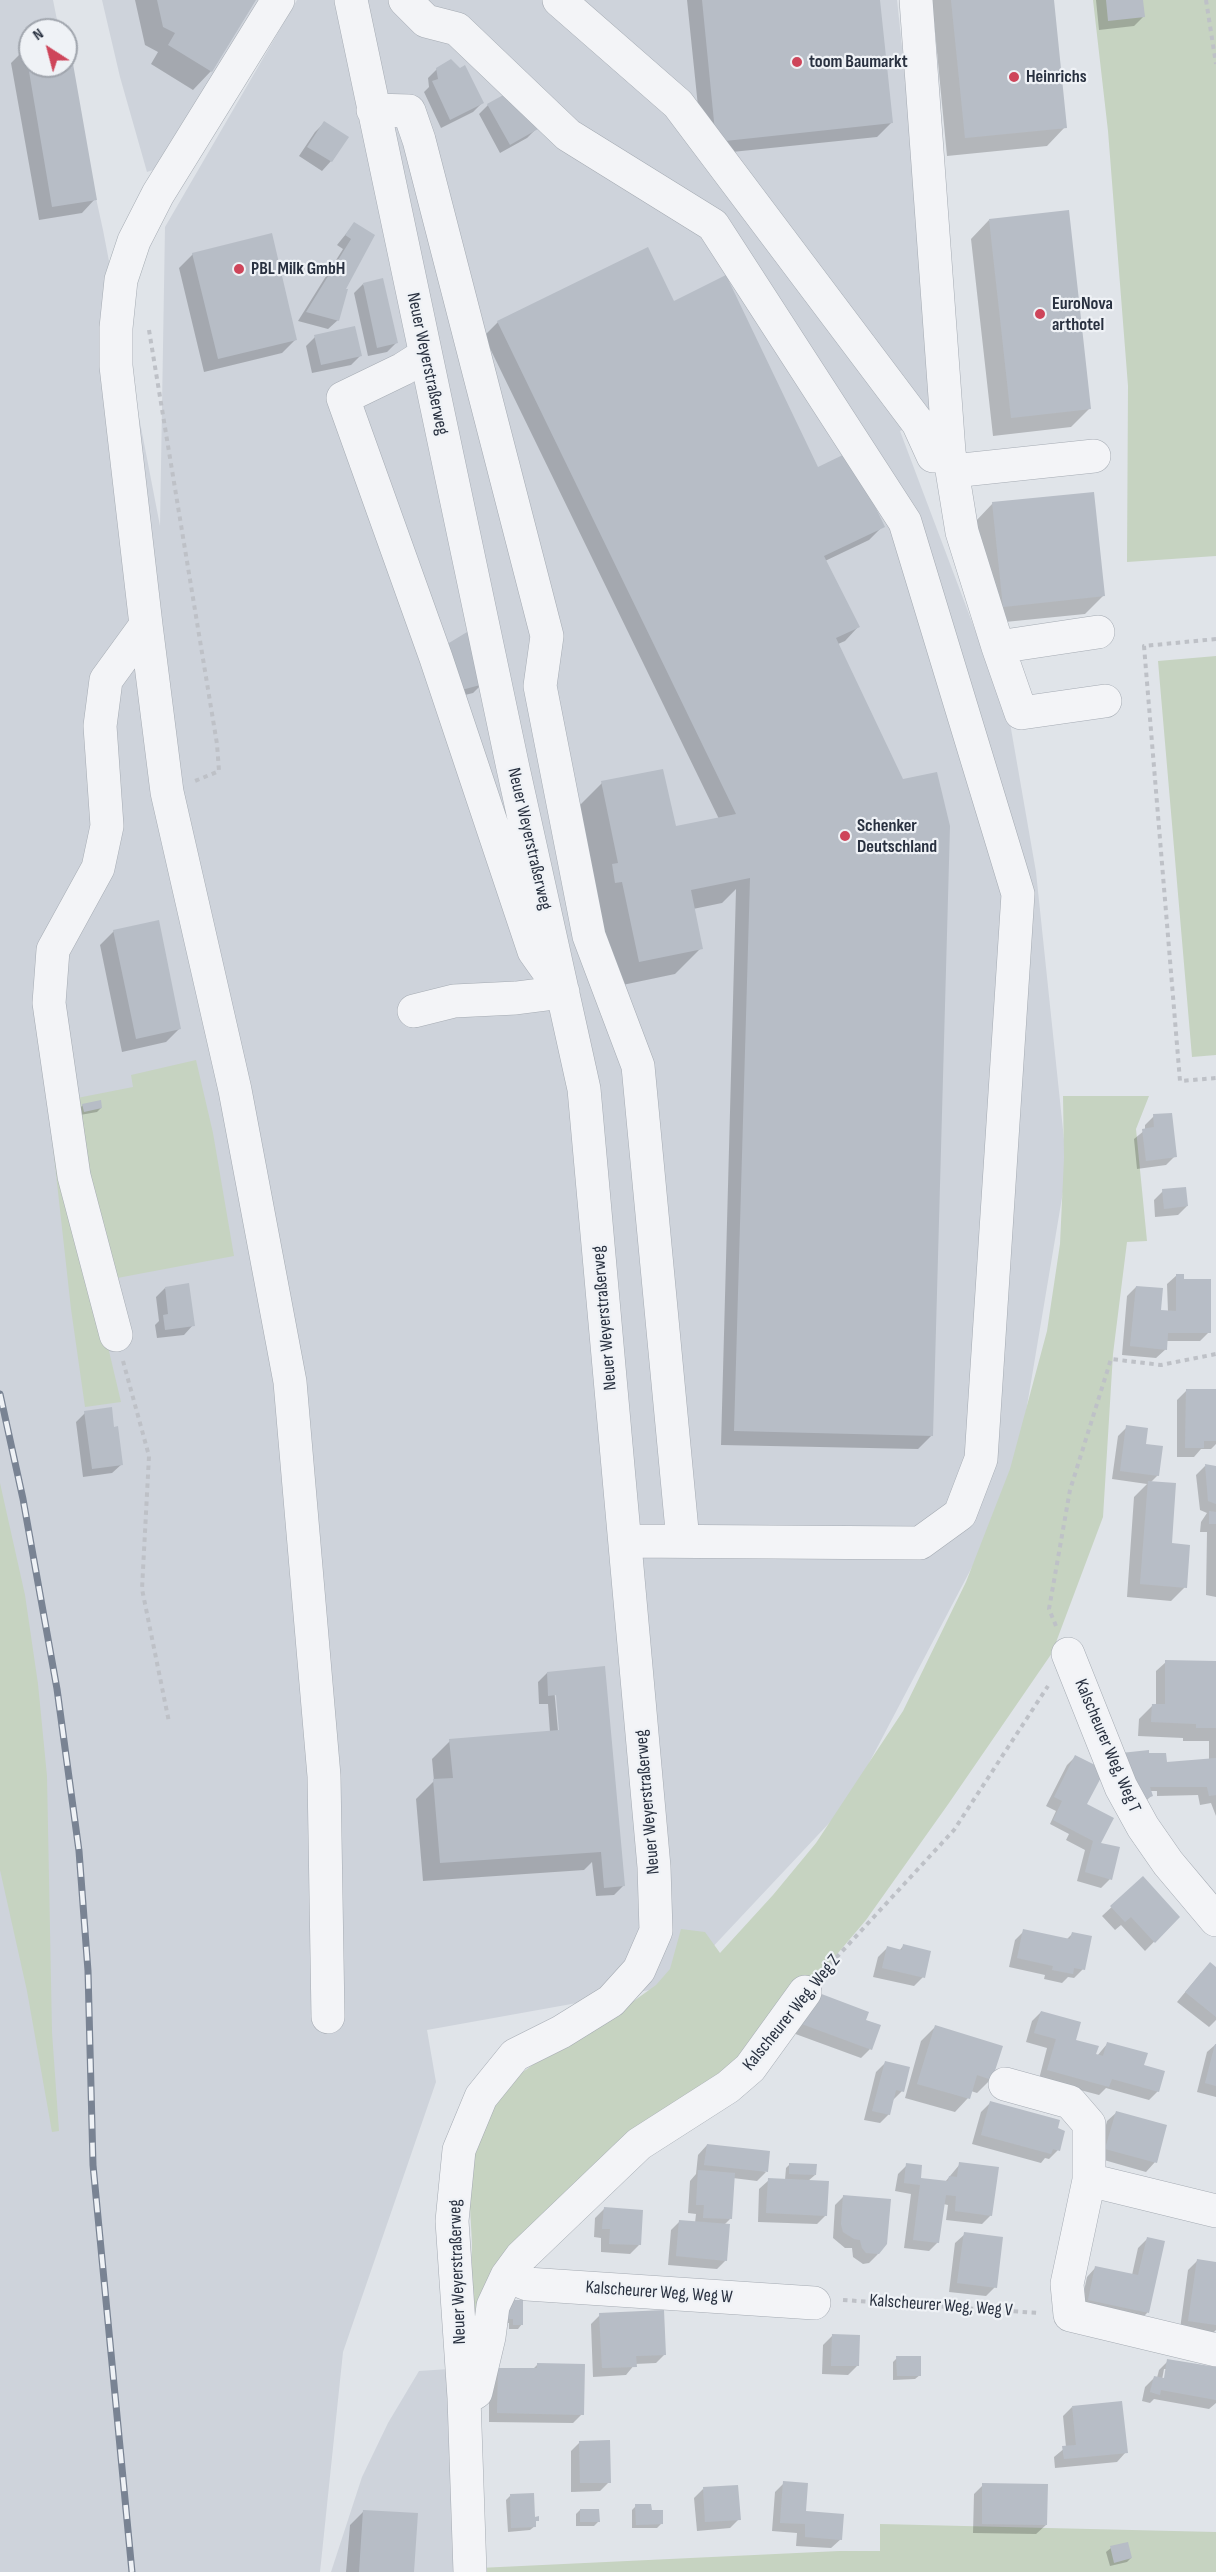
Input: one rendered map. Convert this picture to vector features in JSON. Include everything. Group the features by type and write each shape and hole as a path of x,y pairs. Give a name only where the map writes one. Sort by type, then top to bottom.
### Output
{"street":[{"path":"278,0 158,194 134,241 121,280 116,328 116,366 167,792 235,1090 290,1382 324,1776 328,2017"},
{"name":"Neuer Weyerstraßerweg","path":"351,0 513,768 584,1089 654,1867 656,1930 639,1970 611,2001 561,2032 515,2055 480,2097 459,2150 453,2221 464,2398 470,2572"},
{"path":"405,0 426,21 457,29 568,135 713,225 905,522 1017,894 981,1459 960,1514 920,1543 625,1541"},
{"path":"559,0 678,104 918,423 933,456 951,461 1094,456"},
{"path":"916,0 951,461 962,532 1021,713 1105,701"},
{"path":"373,110 409,111 419,140 547,636 540,686 589,936 638,1066 683,1541"},
{"path":"414,1011 454,1001 516,998 563,992 534,951 436,658 343,398 403,369 425,355"},
{"path":"116,1335 74,1176 49,1003 53,950 98,868 107,826 100,726 106,680 146,625"},
{"path":"998,646 1098,632"},
{"name":"Kalscheurer Weg, Weg T","path":"1068,1654 1121,1787 1143,1827 1168,1863 1216,1920"},
{"name":"Kalscheurer Weg, Weg Z","path":"464,2398 476,2392 489,2337 493,2306 507,2276 521,2257 639,2144 728,2087 750,2068 805,1992"},
{"path":"1005,2084 1070,2102 1089,2124 1089,2180 1067,2284 1070,2315 1216,2350"},
{"path":"1089,2180 1216,2211"},
{"name":"Kalscheurer Weg, Weg W","path":"507,2276 526,2284 814,2303"}],"path":[{"path":"1206,0 1214,31 1216,64"},
{"path":"147,323 217,744 219,771 167,792"},
{"path":"1216,639 1144,646 1180,1081 1216,1078"},
{"path":"116,1335 149,1456 142,1589 169,1722"},
{"path":"1068,1654 1049,1609 1070,1490 1111,1359 1161,1365 1216,1354"},
{"name":"Kalscheurer Weg, Weg Z","path":"805,1992 954,1830 1068,1654"},
{"name":"Kalscheurer Weg, Weg V","path":"814,2303 828,2299 1070,2315"}],"shaded area":[{"path":"0,0 53,0 57,18 18,18 18,78 70,78 103,230 160,526 165,227 297,0 897,0 941,414 900,431 1010,723 1036,872 1067,1168 1013,1489 848,1803 677,1985 427,2030 436,2082 343,2352 320,2572 0,2572"},
{"path":"102,0 272,0 165,166 147,172 120,77"},
{"path":"449,2369 459,2572 331,2572 362,2477 388,2423 419,2371"}],"green space":[{"path":"1093,0 1216,0 1216,556 1127,562 1128,386 1108,131"},
{"path":"1216,656 1216,1055 1192,1057 1158,661"},
{"path":"196,1060 213,1133 234,1256 112,1279 72,1099 133,1087 131,1075"},
{"path":"1063,1096 1149,1096 1136,1129 1147,1241 1127,1242 1113,1354 1103,1517 1052,1653 866,1920 739,2070 605,2161 469,2340 472,2243 468,2173 484,2113 516,2077 556,2048 599,2026 656,1985 670,1969 681,1929 705,1932 720,1953 773,1895 816,1843 903,1711 966,1582 1010,1469 1047,1331 1060,1244 1064,1158"},
{"path":"50,1120 90,1270 121,1402 85,1407 71,1309"},
{"path":"0,1483 25,1595 38,1684 47,1776 52,2032 59,2131 52,2132 27,1991 0,1870"},
{"path":"880,2524 1216,2532 1216,2572 479,2572 479,2568 880,2551"}],"building":[{"path":"157,0 256,0 212,72 168,45 175,33 163,27"},
{"name":"toom Baumarkt","path":"702,0 880,0 893,123 716,142"},
{"path":"951,0 1054,0 1067,128 965,138"},
{"path":"1106,0 1143,0 1145,17 1108,21"},
{"path":"451,59 460,68 465,65 484,103 450,120 432,81 438,79 436,68"},
{"path":"30,78 76,78 97,200 52,207"},
{"path":"516,88 538,129 510,145 487,104"},
{"path":"324,121 349,137 332,162 307,147"},
{"name":"EuroNova arthotel","path":"1069,210 1091,409 1011,418 989,219"},
{"path":"354,222 375,235 346,289 348,289 339,321 306,312 351,239 345,235"},
{"path":"272,233 297,340 218,359 192,253"},
{"name":"Schenker Deutschland","path":"648,247 674,301 726,275 818,467 849,452 885,527 824,556 860,627 836,638 903,779 937,772 950,826 933,1436 734,1431 750,878 691,890 703,949 639,962 622,882 615,883 612,864 618,863 601,781 663,769 676,826 736,814 497,321"},
{"path":"383,278 398,343 377,348 363,283"},
{"path":"355,326 362,356 321,365 314,335"},
{"path":"1094,492 1105,596 1003,607 992,502"},
{"path":"472,629 484,684 454,692 444,646"},
{"path":"159,920 181,1029 136,1039 113,930"},
{"path":"101,1100 102,1108 84,1112 82,1104"},
{"path":"1172,1113 1177,1157 1146,1161 1142,1129 1154,1127 1153,1114"},
{"path":"1186,1187 1188,1206 1164,1209 1162,1189"},
{"path":"1176,1274 1184,1274 1184,1279 1211,1279 1211,1333 1168,1333 1167,1350 1130,1346 1136,1286 1163,1288 1161,1310 1176,1311"},
{"path":"189,1283 195,1326 165,1330 163,1315 168,1314 165,1287"},
{"path":"1186,1389 1216,1389 1216,1441 1204,1441 1204,1448 1185,1448"},
{"path":"112,1407 114,1427 118,1426 123,1465 92,1469 84,1411"},
{"path":"1126,1425 1148,1428 1146,1444 1163,1446 1159,1476 1120,1471"},
{"path":"1205,1464 1216,1466 1216,1504 1208,1501"},
{"path":"1148,1481 1176,1483 1172,1543 1190,1545 1187,1588 1140,1584"},
{"path":"1209,1511 1216,1512 1216,1524 1209,1524"},
{"path":"1165,1660 1216,1661 1216,1728 1196,1728 1196,1724 1151,1722 1152,1704 1165,1704"},
{"path":"605,1666 625,1886 604,1888 601,1852 440,1863 433,1779 453,1778 449,1739 559,1730 556,1695 548,1696 547,1672"},
{"path":"1149,1750 1149,1753 1166,1753 1167,1762 1216,1758 1216,1795 1209,1796 1207,1787 1150,1787 1153,1796 1138,1802 1121,1753"},
{"path":"1075,1755 1105,1770 1087,1804 1114,1818 1101,1843 1120,1847 1112,1880 1085,1872 1093,1841 1053,1820 1062,1801 1054,1797"},
{"path":"1143,1876 1180,1917 1155,1943 1131,1917 1125,1922 1110,1906"},
{"path":"1023,1929 1070,1939 1072,1932 1092,1936 1085,1970 1074,1968 1073,1974 1052,1970 1053,1966 1017,1958"},
{"path":"903,1944 931,1951 925,1978 882,1968 887,1946 902,1950"},
{"path":"1210,1962 1216,1967 1216,2017 1185,1992"},
{"path":"811,1990 869,2012 866,2020 881,2025 872,2050 799,2023"},
{"path":"1041,2011 1081,2022 1076,2040 1099,2046 1096,2054 1103,2056 1107,2042 1148,2053 1144,2065 1165,2071 1159,2092 1112,2079 1109,2087 1047,2070 1056,2039 1034,2033"},
{"path":"935,2025 1003,2046 992,2080 977,2075 970,2099 917,2084"},
{"path":"1216,2044 1216,2086 1205,2083"},
{"path":"885,2061 910,2067 904,2092 896,2090 890,2115 872,2111"},
{"path":"990,2101 1060,2120 1058,2128 1065,2131 1060,2151 1053,2149 1051,2154 981,2135"},
{"path":"1116,2111 1167,2125 1157,2163 1105,2149"},
{"path":"707,2144 770,2151 768,2172 704,2165"},
{"path":"959,2162 999,2167 992,2216 955,2211 956,2196 946,2195 939,2243 913,2240 920,2185 904,2183 906,2163 922,2165 921,2178 948,2181 949,2176 957,2177"},
{"path":"789,2163 817,2164 816,2175 789,2174"},
{"path":"698,2170 735,2173 732,2219 703,2218 704,2205 696,2205"},
{"path":"768,2178 829,2181 827,2216 766,2213"},
{"path":"843,2195 891,2199 887,2244 879,2254 866,2253 860,2240 843,2232 841,2224"},
{"path":"604,2207 643,2210 641,2245 609,2244 610,2229 602,2229"},
{"path":"679,2220 730,2224 727,2261 676,2256"},
{"path":"964,2232 1003,2237 997,2288 957,2283"},
{"path":"1147,2237 1165,2241 1149,2313 1088,2300 1095,2266 1138,2275"},
{"path":"1197,2259 1216,2262 1216,2325 1188,2321"},
{"path":"507,2300 523,2300 523,2325 513,2325 513,2319 508,2319"},
{"path":"664,2310 666,2355 636,2356 637,2367 602,2368 599,2313"},
{"path":"832,2334 860,2335 859,2366 831,2366"},
{"path":"896,2356 921,2356 921,2376 897,2376"},
{"path":"1167,2359 1216,2367 1216,2400 1161,2390 1160,2395 1150,2392 1154,2376 1164,2378"},
{"path":"537,2363 585,2364 584,2415 497,2413 498,2368 537,2368"},
{"path":"1122,2401 1128,2453 1064,2459 1062,2446 1076,2445 1072,2406"},
{"path":"610,2440 611,2483 580,2483 579,2441"},
{"path":"783,2481 808,2483 806,2511 844,2514 842,2540 805,2537 805,2524 780,2523"},
{"path":"982,2483 1048,2484 1047,2525 982,2524"},
{"path":"738,2485 741,2520 705,2522 703,2487"},
{"path":"534,2493 535,2517 539,2516 536,2527 511,2528 510,2494"},
{"path":"635,2504 651,2504 652,2510 663,2510 663,2524 636,2525"},
{"path":"580,2509 599,2509 600,2522 580,2522"},
{"path":"363,2510 418,2513 414,2572 359,2572"},
{"path":"1128,2542 1132,2558 1114,2563 1110,2546"}],"railway":[{"path":"0,1394 23,1499 57,1689 79,1851 88,1971 93,2165 132,2572"}],"place":[{"name":"toom Baumarkt","path":"797,62"},
{"name":"Heinrichs","path":"1014,77"},
{"name":"PBL Milk GmbH","path":"239,269"},
{"name":"EuroNova arthotel","path":"1040,314"},
{"name":"Schenker Deutschland","path":"845,836"}]}
